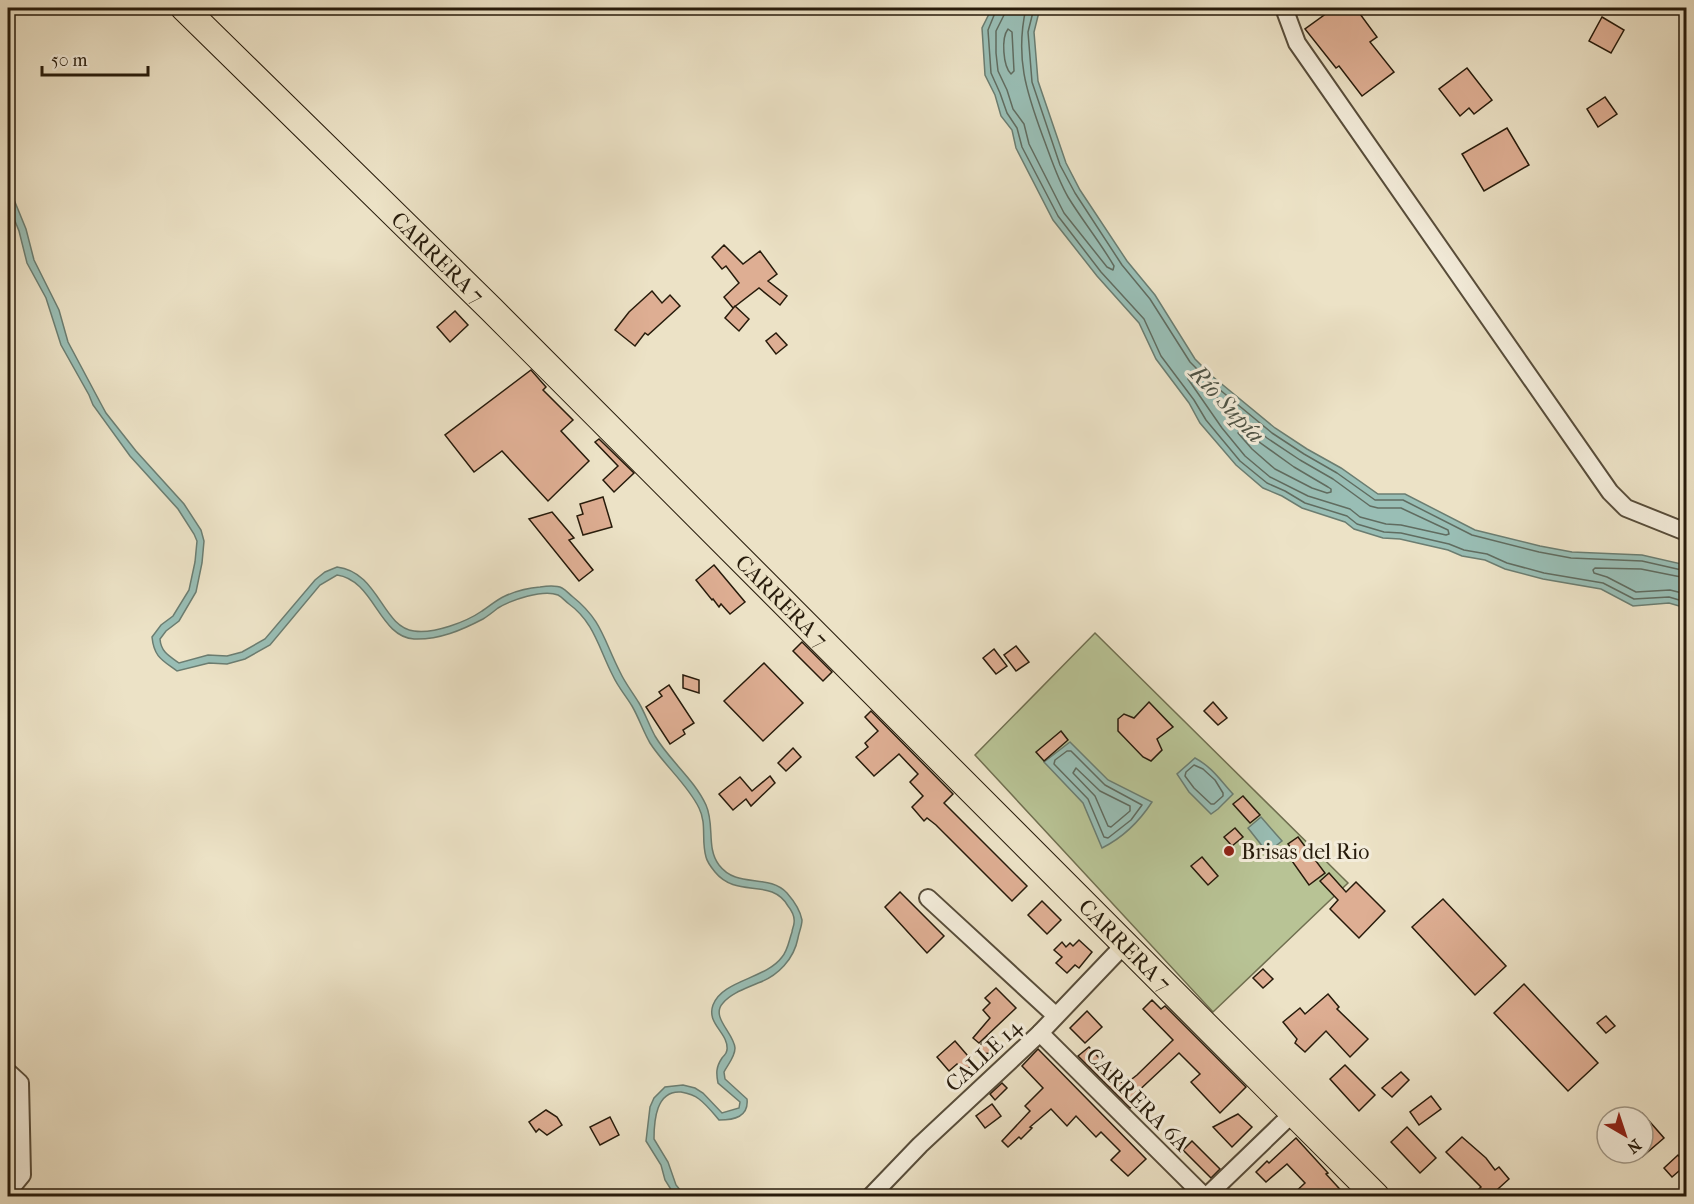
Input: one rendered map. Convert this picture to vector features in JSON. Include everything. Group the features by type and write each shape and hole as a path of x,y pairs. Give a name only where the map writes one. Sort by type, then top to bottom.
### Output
{"main road":[{"name":"CARRERA 7","path":"184,8 491,309 1376,1197"}],"street":[{"path":"1284,8 1297,43 1610,492 1626,508 1686,532"},
{"path":"928,898 1055,1015"},
{"name":"CALLE 14","path":"871,1197 920,1145 1040,1033 1124,945"},
{"name":"CARRERA 6A","path":"1040,1033 1205,1197"},
{"path":"8,1072 20,1083 22,1175 8,1192"},
{"path":"1205,1197 1293,1113"}],"green space":[{"path":"1095,633 1348,883 1213,1012 975,755"}],"water":[{"name":"Río Supía","path":"992,8 1040,8 1034,32 1038,81 1066,163 1080,190 1127,261 1155,295 1195,359 1212,376 1275,428 1341,468 1378,494 1405,494 1475,530 1540,546 1572,552 1642,555 1686,565 1686,608 1669,603 1633,606 1601,589 1543,579 1448,550 1400,539 1383,538 1354,529 1345,522 1302,508 1263,488 1236,465 1200,423 1189,403 1156,359 1139,323 1097,276 1053,220 1016,148 1012,130 1001,116 995,95 985,75 982,28"},
{"path":"8,185 26,229 34,260 59,310 68,342 106,413 136,451 184,504 201,530 204,541 196,592 179,621 160,639 162,647 169,656 179,663 208,655 227,656 242,652 265,639 315,580 325,572 337,567 351,571 362,579 394,620 414,631 431,631 459,623 518,591 546,586 560,587 590,614 655,736 701,796 709,813 713,851 719,865 735,877 779,887 794,902 800,912 802,922 796,946 789,960 772,976 726,999 720,1008 719,1014 735,1048 733,1057 724,1072 725,1079 747,1099 746,1110 735,1118 719,1120 699,1099 681,1092 666,1096 658,1108 654,1139 668,1162 676,1185 685,1196 675,1196 665,1180 661,1165 646,1141 650,1107 654,1098 665,1087 683,1085 703,1093 722,1113 739,1108 740,1102 718,1083 718,1067 726,1053 727,1044 713,1018 713,1005 725,990 766,970 782,957 794,924 794,916 789,908 781,897 773,892 733,885 715,872 705,851 699,808 650,743 632,706 615,680 590,628 577,611 558,595 544,593 519,599 459,630 432,638 414,639 402,636 392,629 360,587 349,579 337,575 320,585 270,645 245,659 227,664 209,663 177,671 163,661 157,654 152,637 161,625 173,616 189,590 197,541 178,509 130,456 93,405 61,345 46,298 27,263 19,231 8,204"},
{"path":"1070,742 1108,780 1152,802 1130,828 1102,848 1083,803 1044,762"},
{"path":"1195,758 1211,770 1233,794 1211,814 1189,792 1177,774"},
{"path":"1261,817 1282,841 1273,848 1263,847 1248,828"}],"building":[{"path":"1334,8 1369,8 1360,14 1377,37 1370,42 1394,72 1362,96 1339,66 1336,68 1305,29"},
{"path":"1602,17 1624,30 1611,53 1589,41"},
{"path":"1467,68 1492,100 1474,114 1469,108 1460,116 1439,89"},
{"path":"1605,97 1617,114 1598,127 1587,109"},
{"path":"1507,128 1529,165 1484,191 1462,154"},
{"path":"724,245 743,264 760,251 777,274 768,281 787,296 780,305 759,288 733,308 724,297 739,283 726,266 722,269 712,257"},
{"path":"652,291 662,303 670,295 680,306 648,335 645,333 635,346 615,330 629,312"},
{"path":"735,306 749,319 739,331 725,318"},
{"path":"455,311 468,325 450,342 437,327"},
{"path":"776,333 787,345 776,354 766,341"},
{"path":"531,370 546,387 543,390 573,420 561,431 589,461 548,501 502,451 474,472 445,435"},
{"path":"599,439 634,473 614,492 603,480 618,466 595,442"},
{"path":"603,497 612,527 583,535 577,516 583,514 580,504"},
{"path":"552,512 574,538 569,540 593,570 579,581 529,519"},
{"path":"714,565 745,602 730,614 721,604 719,607 712,600 696,580"},
{"path":"802,642 832,672 823,681 793,651"},
{"path":"1016,646 1029,662 1016,671 1004,655"},
{"path":"994,649 1007,666 996,674 983,658"},
{"path":"764,663 803,703 763,741 724,701"},
{"path":"683,675 699,680 699,693 683,688"},
{"path":"669,685 694,723 683,730 685,734 670,744 646,707 662,696 659,692"},
{"path":"1149,702 1173,727 1157,739 1162,750 1151,761 1143,757 1118,731 1118,719 1124,714 1134,718"},
{"path":"1213,702 1227,718 1218,725 1204,711"},
{"path":"871,711 953,794 944,803 1027,886 1012,901 936,825 927,818 924,821 912,807 923,796 910,782 918,774 899,754 874,776 856,757 868,747 865,743 878,731 865,717"},
{"path":"1061,731 1068,740 1044,761 1036,752"},
{"path":"793,748 801,757 786,771 778,763"},
{"path":"770,776 775,783 751,806 746,799 733,810 719,794 740,777 752,791"},
{"path":"1243,796 1260,815 1250,823 1233,804"},
{"path":"1235,828 1243,837 1232,846 1224,837"},
{"path":"1298,837 1325,873 1309,885 1292,861 1298,857 1288,844"},
{"path":"1202,857 1218,876 1208,885 1191,866"},
{"path":"1329,873 1346,892 1356,882 1385,911 1359,938 1330,909 1338,900 1320,881"},
{"path":"900,892 944,936 927,953 885,907"},
{"path":"1443,899 1506,966 1475,995 1412,927"},
{"path":"1042,901 1061,920 1047,934 1028,915"},
{"path":"1079,940 1092,952 1079,968 1075,965 1067,973 1056,963 1062,957 1054,950 1062,942 1066,947 1070,943 1073,946"},
{"path":"1263,969 1273,979 1263,988 1253,978"},
{"path":"1524,984 1598,1063 1568,1091 1494,1013"},
{"path":"996,988 1016,1008 979,1043 973,1038 990,1018 983,1010 990,1003 985,998"},
{"path":"1328,994 1339,1007 1337,1009 1368,1039 1350,1057 1326,1031 1305,1052 1295,1043 1297,1039 1283,1022 1300,1008 1305,1014"},
{"path":"1152,1000 1161,1009 1165,1006 1246,1087 1220,1113 1191,1082 1200,1074 1179,1053 1133,1096 1138,1102 1130,1108 1078,1056 1089,1047 1124,1085 1173,1040 1143,1009"},
{"path":"1087,1011 1102,1027 1085,1043 1070,1028"},
{"path":"1606,1016 1615,1026 1606,1033 1597,1023"},
{"path":"987,1036 994,1044 994,1048 991,1053 979,1054 981,1044"},
{"path":"955,1041 974,1063 964,1072 957,1064 949,1071 937,1057"},
{"path":"1038,1049 1146,1159 1128,1176 1111,1160 1120,1151 1101,1132 1096,1137 1076,1116 1067,1126 1051,1109 1030,1127 1032,1128 1021,1139 1019,1137 1008,1147 1002,1141 1030,1111 1025,1106 1043,1088 1022,1066"},
{"path":"1345,1065 1375,1095 1359,1111 1330,1079"},
{"path":"1401,1072 1409,1080 1392,1097 1382,1088"},
{"path":"1002,1083 1007,1088 995,1100 990,1094"},
{"path":"1431,1096 1441,1109 1419,1125 1410,1112"},
{"path":"992,1104 1001,1116 985,1128 976,1116"},
{"path":"546,1110 557,1117 562,1125 547,1135 539,1129 536,1132 529,1122"},
{"path":"1238,1114 1252,1127 1232,1147 1213,1127"},
{"path":"610,1117 619,1135 600,1145 590,1127"},
{"path":"1407,1127 1436,1158 1420,1173 1391,1142"},
{"path":"1655,1128 1664,1138 1655,1146"},
{"path":"1462,1137 1486,1158 1495,1170 1499,1167 1509,1179 1489,1197 1470,1197 1481,1187 1446,1152"},
{"path":"1296,1138 1347,1197 1290,1197 1305,1183 1287,1164 1266,1182 1256,1172"},
{"path":"1192,1141 1220,1169 1211,1178 1183,1150"},
{"path":"1678,1155 1686,1165 1672,1177 1664,1168"}],"place":[{"name":"Brisas del Rio","path":"1229,851"}]}
